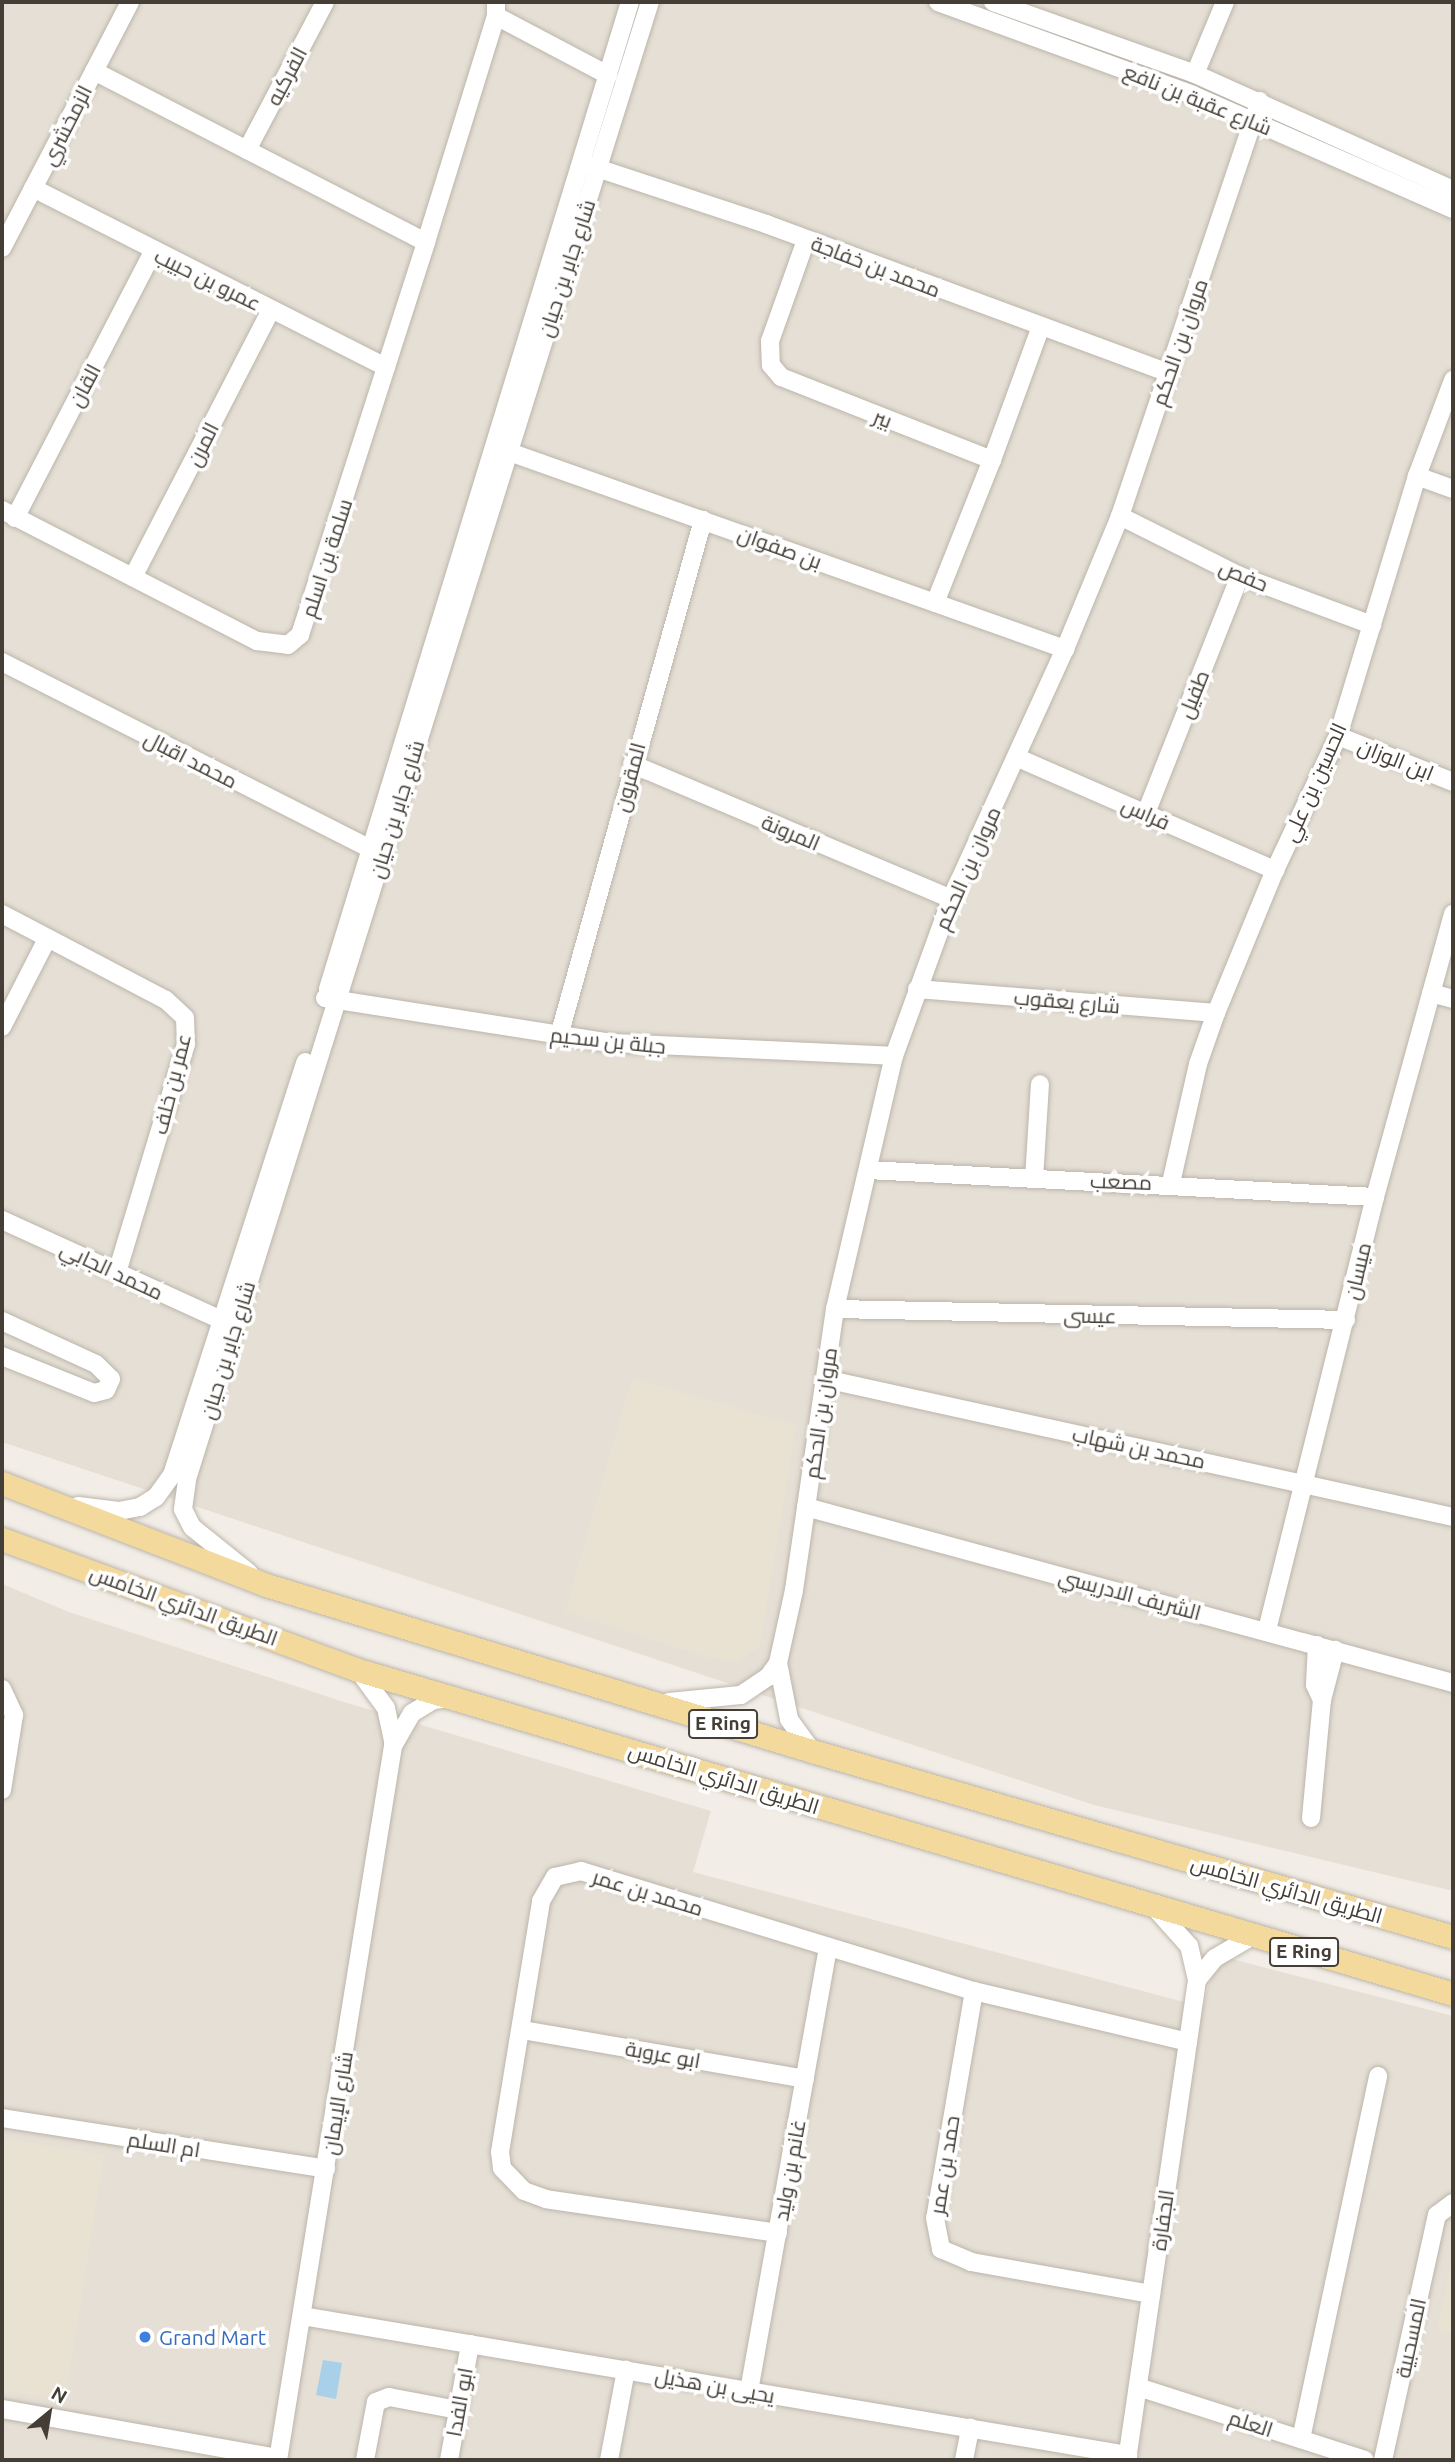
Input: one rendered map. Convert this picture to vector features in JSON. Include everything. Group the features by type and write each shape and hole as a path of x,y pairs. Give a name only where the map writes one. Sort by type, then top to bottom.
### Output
{"main road":[{"name":"الطريق الدائري الخامس","path":"2,1483 47,1503 266,1585 812,1751 1453,1937"},
{"name":"الطريق الدائري الخامس","path":"2,1539 359,1670 1251,1937 1453,1994"}],"street":[{"name":"الزمخشري","path":"2,248 130,2"},
{"name":"الفركيه","path":"247,150 325,2"},
{"name":"شارع جابر بن حيان","path":"590,165 608,75 631,2"},
{"name":"شارع جابر بن حيان","path":"266,1585 192,1527 183,1509 184,1494 374,851 590,165 650,2"},
{"name":"شارع عقبة بن نافع","path":"938,2 1254,120 1453,209"},
{"name":"شارع عقبة بن نافع","path":"993,2 1195,74 1453,190"},
{"name":"شارع عقبة بن نافع","path":"1195,74 1225,2"},
{"path":"496,9 608,75"},
{"name":"سلمة بن اسلم","path":"8,514 257,641 288,645 307,620 496,9"},
{"path":"94,71 426,242"},
{"name":"مروان بن الحكم","path":"812,1751 789,1719 778,1663 794,1590 835,1309 894,1056 951,899 1065,649 1119,516 1260,102"},
{"name":"محمد بن خفاجة","path":"590,165 806,240 1040,328 1169,373"},
{"name":"عمرو بن حبيب","path":"33,188 153,252 386,367"},
{"name":"بير","path":"806,240 770,341 771,365 781,377 992,460"},
{"name":"القان","path":"8,514 153,252"},
{"name":"المرن","path":"133,577 271,310"},
{"path":"935,603 992,460 1040,328"},
{"name":"الحسين بن علي","path":"1171,1183 1198,1064 1275,870 1338,736 1417,476 1453,380"},
{"name":"بن صفوان","path":"501,449 1065,649"},
{"path":"1417,476 1453,489"},
{"name":"حفص","path":"1119,516 1240,576 1372,625"},
{"name":"المقرون","path":"559,1036 632,764 703,520"},
{"name":"طفيل","path":"1146,813 1240,576"},
{"name":"محمد اقبال","path":"2,662 374,851"},
{"name":"ابن الوزان","path":"1338,736 1453,782"},
{"name":"فراس","path":"1016,757 1275,870"},
{"name":"المرونة","path":"632,764 951,899"},
{"name":"ميسان","path":"1267,1630 1375,1198 1453,914"},
{"name":"عمر بن خلف","path":"2,915 178,1008 188,1031 117,1273"},
{"path":"2,1027 47,939"},
{"name":"شارع يعقوب","path":"918,989 1216,1013"},
{"path":"1431,993 1453,999"},
{"name":"شارع جابر بن حيان","path":"47,1503 119,1511 140,1507 167,1485 331,1000"},
{"name":"جبلة بن سحيم","path":"331,1000 559,1036 688,1048 894,1056"},
{"path":"1034,1179 1040,1084"},
{"name":"مصعب","path":"868,1170 1171,1183 1375,1198"},
{"name":"محمد الجابي","path":"2,1220 221,1320"},
{"name":"عيسى","path":"835,1309 1346,1320"},
{"path":"2,1321 103,1368 110,1373 109,1385 94,1394 2,1356"},
{"name":"محمد بن شهاب","path":"825,1379 1453,1517"},
{"name":"الشريف الادريسي","path":"806,1507 1267,1630 1453,1684"},
{"path":"1317,1645 1315,1685 1322,1700"},
{"path":"1311,1818 1322,1700 1335,1650"},
{"path":"650,1702 741,1695 768,1677 778,1663"},
{"name":"شارع الإيمان","path":"359,1670 386,1708 393,1746"},
{"path":"2,1689 14,1715 2,1790"},
{"name":"شارع الإيمان","path":"278,2459 393,1746 403,1722 422,1705 460,1699"},
{"name":"محمد بن عمر","path":"778,2233 546,2199 512,2183 502,2168 500,2152 541,1901 546,1886 566,1872 581,1871 828,1949 974,1991 1188,2042"},
{"name":"الجفارة","path":"1127,2458 1197,1980 1189,1946 1155,1908"},
{"path":"1197,1980 1220,1954 1251,1937"},
{"name":"غانم بن وليد","path":"749,2391 828,1949"},
{"name":"حمد بن عمر","path":"974,1991 934,2218 941,2249 971,2262 1151,2294"},
{"name":"ابو عروبة","path":"522,2030 805,2079"},
{"path":"1301,2439 1378,2076"},
{"name":"ام السلم","path":"2,2118 326,2169"},
{"name":"المسحبية","path":"1383,2460 1437,2215 1453,2203"},
{"name":"يحيى بن هذيل","path":"303,2316 970,2428 1127,2458"},
{"name":"ابو الفدا","path":"449,2460 470,2344"},
{"path":"609,2460 626,2370"},
{"name":"العلم","path":"1138,2387 1365,2460"},
{"path":"365,2460 376,2402 389,2397 458,2410"},
{"path":"2,2409 278,2459"},
{"path":"964,2460 970,2428"}],"shaded area":[{"path":"2,2 1453,2 1453,1891 1094,1805 2,1442"},
{"path":"632,1378 796,1425 760,1646 738,1661 706,1657 565,1612"},
{"path":"2,1584 69,1612 344,1702 711,1811 693,1872 1203,2007 1216,1955 1453,2016 1453,2460 2,2460"},
{"path":"2,2138 104,2155 65,2401 2,2390"},
{"path":"1453,2253 1453,2334 1438,2329"}],"water":[{"path":"323,2360 342,2363 336,2399 316,2395"}],"place":[{"name":"Grand Mart","path":"145,2337"}]}
